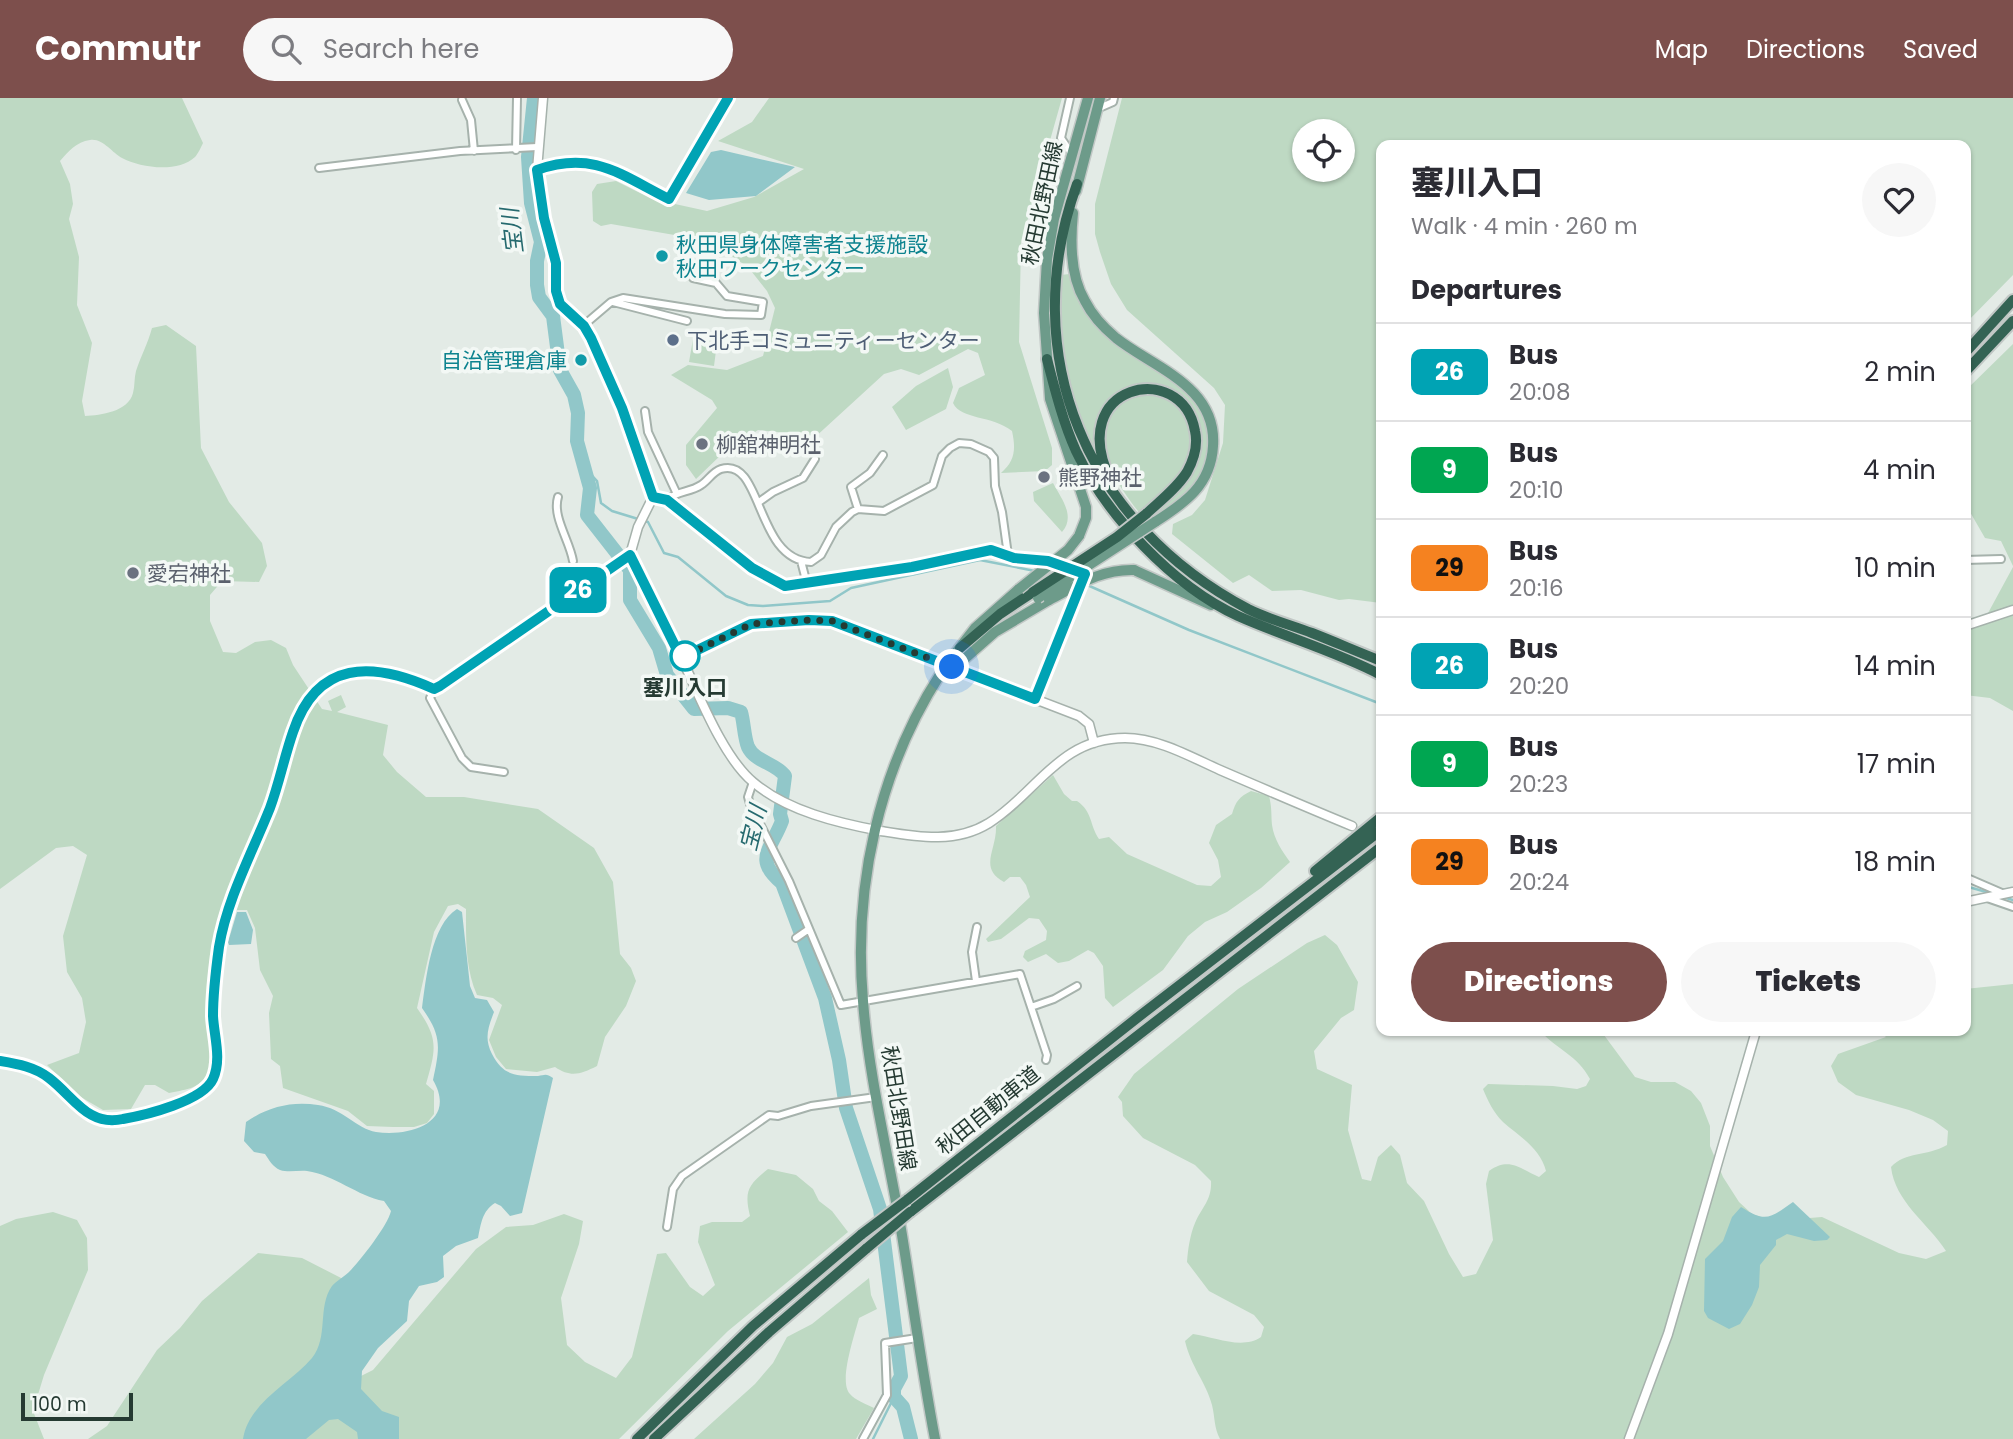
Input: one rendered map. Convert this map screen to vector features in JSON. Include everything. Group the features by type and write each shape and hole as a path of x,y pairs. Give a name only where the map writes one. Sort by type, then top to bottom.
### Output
{"highway":[{"path":"1077,184 1067,211 1058,260 1055,296 1061,373 1086,445 1110,491 1131,519 1188,570 1248,609 1376,659"},
{"path":"1971,346 2013,300"},
{"path":"1971,366 2013,321"},
{"path":"1046,359 1065,424 1076,450 1108,504 1148,551 1185,582 1234,615 1376,673"},
{"path":"960,648 982,629 1040,596 1117,537 1151,518 1186,473 1194,457 1197,439 1193,417 1181,400 1170,393 1144,388 1129,392 1113,403 1104,415 1098,449 1131,519"},
{"path":"1278,908 1313,873 1376,821"},
{"name":"秋田自動車道","path":"637,1439 754,1326 862,1234 1376,834"},
{"name":"秋田自動車道","path":"654,1439 769,1332 910,1212 1376,853"}],"main road":[{"name":"秋田北野田線","path":"934,1439 902,1236 876,1097 863,1001 860,916 888,783 923,711 975,628 1068,550 1079,536 1086,518 1086,507 1050,399 1044,313 1047,259 1054,219 1088,98"},
{"name":"秋田北野田線","path":"1100,98 1077,184 1072,225 1075,281 1085,302 1116,338 1178,378 1196,393 1213,426 1213,456 1208,473 1198,491 1178,508 1151,518"},
{"path":"956,660 1040,596 1117,570 1134,570 1234,615"}],"street":[{"path":"517,98 519,150"},
{"path":"504,772 471,767 462,758 430,698 434,689 626,557 653,497 622,408 584,326 560,304 556,291 556,263 544,218 535,147 542,124 543,98"},
{"path":"537,170 579,161 609,167 669,199 728,98"},
{"path":"1070,98 1061,138 1071,153"},
{"path":"1097,109 1113,102 1114,98"},
{"path":"462,100 471,120 474,151"},
{"path":"319,168 535,147"},
{"path":"584,326 611,302 623,298 725,314 761,315 762,302 727,296 716,283 693,278"},
{"path":"611,302 687,321"},
{"path":"645,411 648,432 676,492"},
{"path":"667,500 676,492 699,486 713,473 726,467 741,474 759,502 767,529 776,543 801,561 811,562 821,555 843,518 858,509 884,511 933,485 942,456 959,443 971,444 989,452 994,458 995,486 1008,555"},
{"path":"858,509 851,487 870,473 884,455"},
{"path":"759,502 803,478 815,459"},
{"path":"558,497 556,501 561,526 573,561"},
{"path":"653,497 667,500 768,579 785,586 912,567 991,550 1024,560 1048,561 1085,574 1035,699"},
{"path":"626,557 681,658 702,704 737,765 753,782 796,808 876,830 923,838 944,837 977,829 1009,807 1054,764 1079,749 1124,738 1163,745 1352,826"},
{"path":"1971,560 2001,559"},
{"path":"801,561 807,584"},
{"path":"1971,624 2013,610"},
{"path":"681,658 751,624 832,621 1086,720 1094,744"},
{"path":"0,1061 30,1067 49,1077 93,1118 106,1121 122,1120 180,1103 205,1090 214,1078 217,1049 214,1005 219,947 228,910 276,792 293,731 310,695 338,674 370,670 418,681 434,689"},
{"path":"753,782 748,797 775,849 841,1005 1020,974 1047,1055 1046,1060"},
{"path":"1971,880 2002,894"},
{"path":"1971,901 2013,892"},
{"path":"1985,898 2013,907"},
{"path":"976,981 972,952 977,926"},
{"path":"796,938 809,929"},
{"path":"1031,1007 1054,999 1077,986"},
{"path":"1629,1439 1668,1334 1755,1036"},
{"path":"667,1227 673,1189 682,1176 769,1115 778,1116 811,1106 876,1097"},
{"path":"863,1439 887,1395 885,1343 916,1338"}],"green space":[{"path":"0,98 182,98 203,143 196,156 188,162 169,167 139,164 122,158 95,140 77,145 60,161 70,184 73,204 69,219 79,257 77,305 92,343 82,401 85,416 113,411 130,399 136,371 152,328 166,325 196,346 201,448 229,502 262,543 267,566 259,582 222,581 210,595 210,621 223,652 236,653 255,642 271,640 286,648 293,665 322,709 332,711 328,701 341,695 346,707 337,712 388,725 383,755 397,772 426,797 464,797 538,809 594,848 613,882 620,954 631,968 636,981 626,1006 605,1037 597,1066 576,1074 566,1073 555,1067 537,1072 506,1069 496,1057 489,1040 502,1005 493,998 477,995 468,963 466,909 458,904 448,906 434,932 417,1008 429,1028 433,1044 432,1062 426,1084 434,1091 434,1114 427,1123 414,1127 367,1126 348,1111 283,1088 280,1066 271,1059 269,1013 273,996 260,970 255,928 247,910 237,910 219,917 209,966 211,1040 209,1067 204,1080 190,1088 169,1093 155,1085 145,1085 131,1109 103,1110 79,1096 47,1065 79,1053 86,1022 82,998 67,972 63,936 87,855 73,846 56,848 0,889"},
{"path":"769,98 1062,98 1021,243 1019,342 1052,448 1052,465 1045,471 1001,473 1013,454 1012,431 995,422 963,412 953,403 959,388 985,375 978,353 968,349 919,375 901,369 884,374 813,439 805,443 778,432 758,430 723,453 696,479 686,465 686,445 717,408 712,400 671,375 688,365 727,370 763,356 775,308 767,291 748,267 709,241 611,224 601,226 593,221 592,192 597,184 616,181 652,199 707,211 754,197 804,169 718,141 752,122"},
{"path":"1122,98 2013,98 2013,275 1971,318 1971,140 1376,140 1376,602 1339,600 1301,590 1272,591 1249,575 1233,583 1172,534 1173,524 1192,515 1205,500 1223,443 1225,405 1214,388 1127,310 1111,284 1095,234 1095,204"},
{"path":"1070,274 1076,293 1089,317 1179,383 1193,398 1203,415 1208,435 1208,451 1202,475 1187,494 1155,519 1151,516 1184,478 1198,456 1201,445 1199,422 1187,402 1169,388 1151,384 1132,388 1113,398 1096,419 1095,443 1098,457 1079,414 1062,345 1059,322 1060,275"},
{"path":"693,339 717,343 714,366 689,362"},
{"path":"2013,344 2013,566 2001,541 1985,538 1971,514 1971,385"},
{"path":"948,368 953,387 946,409 906,430 892,407 916,386"},
{"path":"1142,392 1159,396 1179,407 1188,419 1191,442 1177,476 1141,515 1109,465 1103,432 1109,417 1121,403"},
{"path":"1053,483 1067,513 1068,520 1062,532 1034,501 1033,492"},
{"path":"2013,567 2013,711 1990,698 1971,696 1971,629 1981,626"},
{"path":"1053,775 1064,794 1086,809 1099,839 1109,837 1127,854 1197,885 1211,886 1221,877 1218,860 1209,843 1216,825 1232,814 1238,800 1247,793 1251,791 1269,796 1275,835 1290,862 1261,888 1227,912 1205,922 1188,936 1163,970 1113,1007 1105,998 1103,966 1094,953 1088,950 1069,961 1058,963 1046,954 1028,962 1023,957 1025,951 1046,940 1047,931 1039,919 1029,918 1001,939 988,942 986,939 1030,897 1020,877 1010,877 1004,882 992,871 990,864 996,826"},
{"path":"1325,935 1337,945 1358,982 1354,1010 1341,1018 1314,1051 1317,1069 1352,1085 1348,1130 1362,1179 1371,1181 1378,1157 1391,1145 1400,1155 1407,1183 1424,1201 1463,1277 1476,1274 1493,1240 1486,1184 1489,1171 1508,1164 1539,1177 1546,1171 1534,1149 1496,1114 1483,1089 1488,1084 1577,1089 1586,1086 1590,1079 1573,1058 1545,1036 1605,1036 1635,1077 1651,1082 1675,1082 1691,1091 1701,1103 1710,1126 1710,1146 1723,1177 1739,1202 1752,1214 1773,1221 1822,1217 1899,1253 1926,1259 1946,1251 1905,1202 1891,1167 1910,1156 1947,1145 1948,1131 1933,1120 1909,1110 1856,1095 1838,1082 1831,1066 1838,1054 1885,1036 1971,1036 1971,988 2013,984 2013,1439 1220,1439 1209,1397 1185,1341 1193,1334 1228,1342 1254,1341 1261,1337 1264,1327 1254,1315 1209,1291 1187,1262 1192,1232 1208,1198 1211,1181 1195,1165 1143,1138 1123,1116 1122,1102 1118,1097 1134,1074 1238,989 1307,943"},
{"path":"768,1169 796,1175 813,1189 819,1201 832,1211 848,1232 728,1331 619,1439 88,1439 107,1426 157,1350 202,1301 258,1253 302,1258 345,1280 339,1387 373,1370 476,1249 506,1227 533,1225 564,1214 583,1221 579,1244 561,1298 567,1345 585,1362 616,1378 632,1357 657,1254 666,1253 690,1287 703,1296 715,1285 698,1242 700,1226 712,1222 742,1222 750,1216 747,1200 749,1189"},
{"path":"53,1212 77,1220 87,1238 88,1270 44,1375 33,1411 44,1439 0,1439 0,1226 16,1219"},
{"path":"869,1278 871,1295 877,1309 859,1318 848,1358 846,1379 850,1394 874,1408 856,1439 694,1439 755,1384 773,1363 787,1337 812,1324"}],"water":[{"path":"721,150 795,167 756,196 709,200 686,193 711,152"},
{"path":"457,909 462,912 470,986 475,998 487,1000 494,1012 488,1033 492,1054 500,1066 510,1073 522,1076 547,1075 553,1078 522,1213 510,1216 501,1206 495,1203 491,1206 483,1218 478,1238 456,1246 443,1256 444,1277 437,1282 419,1286 409,1301 407,1321 378,1348 362,1371 361,1389 382,1411 399,1417 399,1439 358,1439 357,1432 338,1419 329,1420 306,1439 243,1439 253,1414 312,1358 320,1341 325,1303 332,1286 349,1272 366,1252 385,1225 391,1211 384,1201 317,1173 278,1169 265,1154 254,1152 244,1141 246,1122 271,1109 298,1104 327,1107 376,1132 415,1129 435,1117 439,1107 439,1095 433,1080 438,1042 433,1026 422,1008 431,954 441,927"},
{"path":"237,912 246,912 253,930 251,944 229,945"},
{"path":"1793,1202 1830,1237 1827,1240 1814,1241 1787,1234 1776,1240 1776,1245 1760,1265 1759,1287 1740,1324 1729,1329 1708,1318 1704,1311 1705,1259 1723,1241 1732,1217 1741,1207 1762,1217 1773,1215"}],"waterway":[{"name":"宝川","path":"534,98 528,157 531,203 541,242 537,261 537,285 539,297 553,316 560,370 574,395 578,413 577,441 590,488 587,515 630,570 630,600 659,648 667,675 694,709 728,708 741,712 751,752 785,776 780,814 782,821 766,860 773,875 782,883 825,998 839,1060 846,1108 880,1209 901,1376 894,1389 894,1397 903,1407 911,1439"},
{"path":"586,469 597,481 601,503 612,511 648,522 664,553 678,557 726,596 748,605 830,601 851,588 980,560 1035,571"},
{"path":"1085,584 1189,630 1376,702"},
{"path":"1971,888 1990,893"},
{"path":"2003,897 2013,900"},
{"path":"873,1439 894,1397"}],"bus line":[{"name":"26","path":"0,1061 30,1067 49,1077 93,1118 106,1121 122,1120 180,1103 205,1090 214,1078 217,1049 213,1016 219,947 228,910 276,792 293,731 310,695 338,674 370,670 418,681 434,689 630,555 681,658 751,624 832,621 1035,699 1085,574 1048,561 1024,560 991,550 912,567 785,586 752,568 667,500 653,497 604,364 584,326 560,304 556,291 556,263 544,218 537,170 579,161 609,167 669,199 728,98"}],"place":[{"name":"秋田県身体障害者支援施設 秋田ワークセンター","path":"662,256"},
{"name":"下北手コミュニティーセンター","path":"673,340"},
{"name":"自治管理倉庫","path":"581,360"},
{"name":"柳舘神明社","path":"702,444"},
{"name":"熊野神社","path":"1044,477"},
{"name":"愛宕神社","path":"133,573"},
{"name":"塞川入口","path":"685,656"}],"route":[{"path":"685,656 681,658 751,624 809,620 832,621 952,667"}]}
